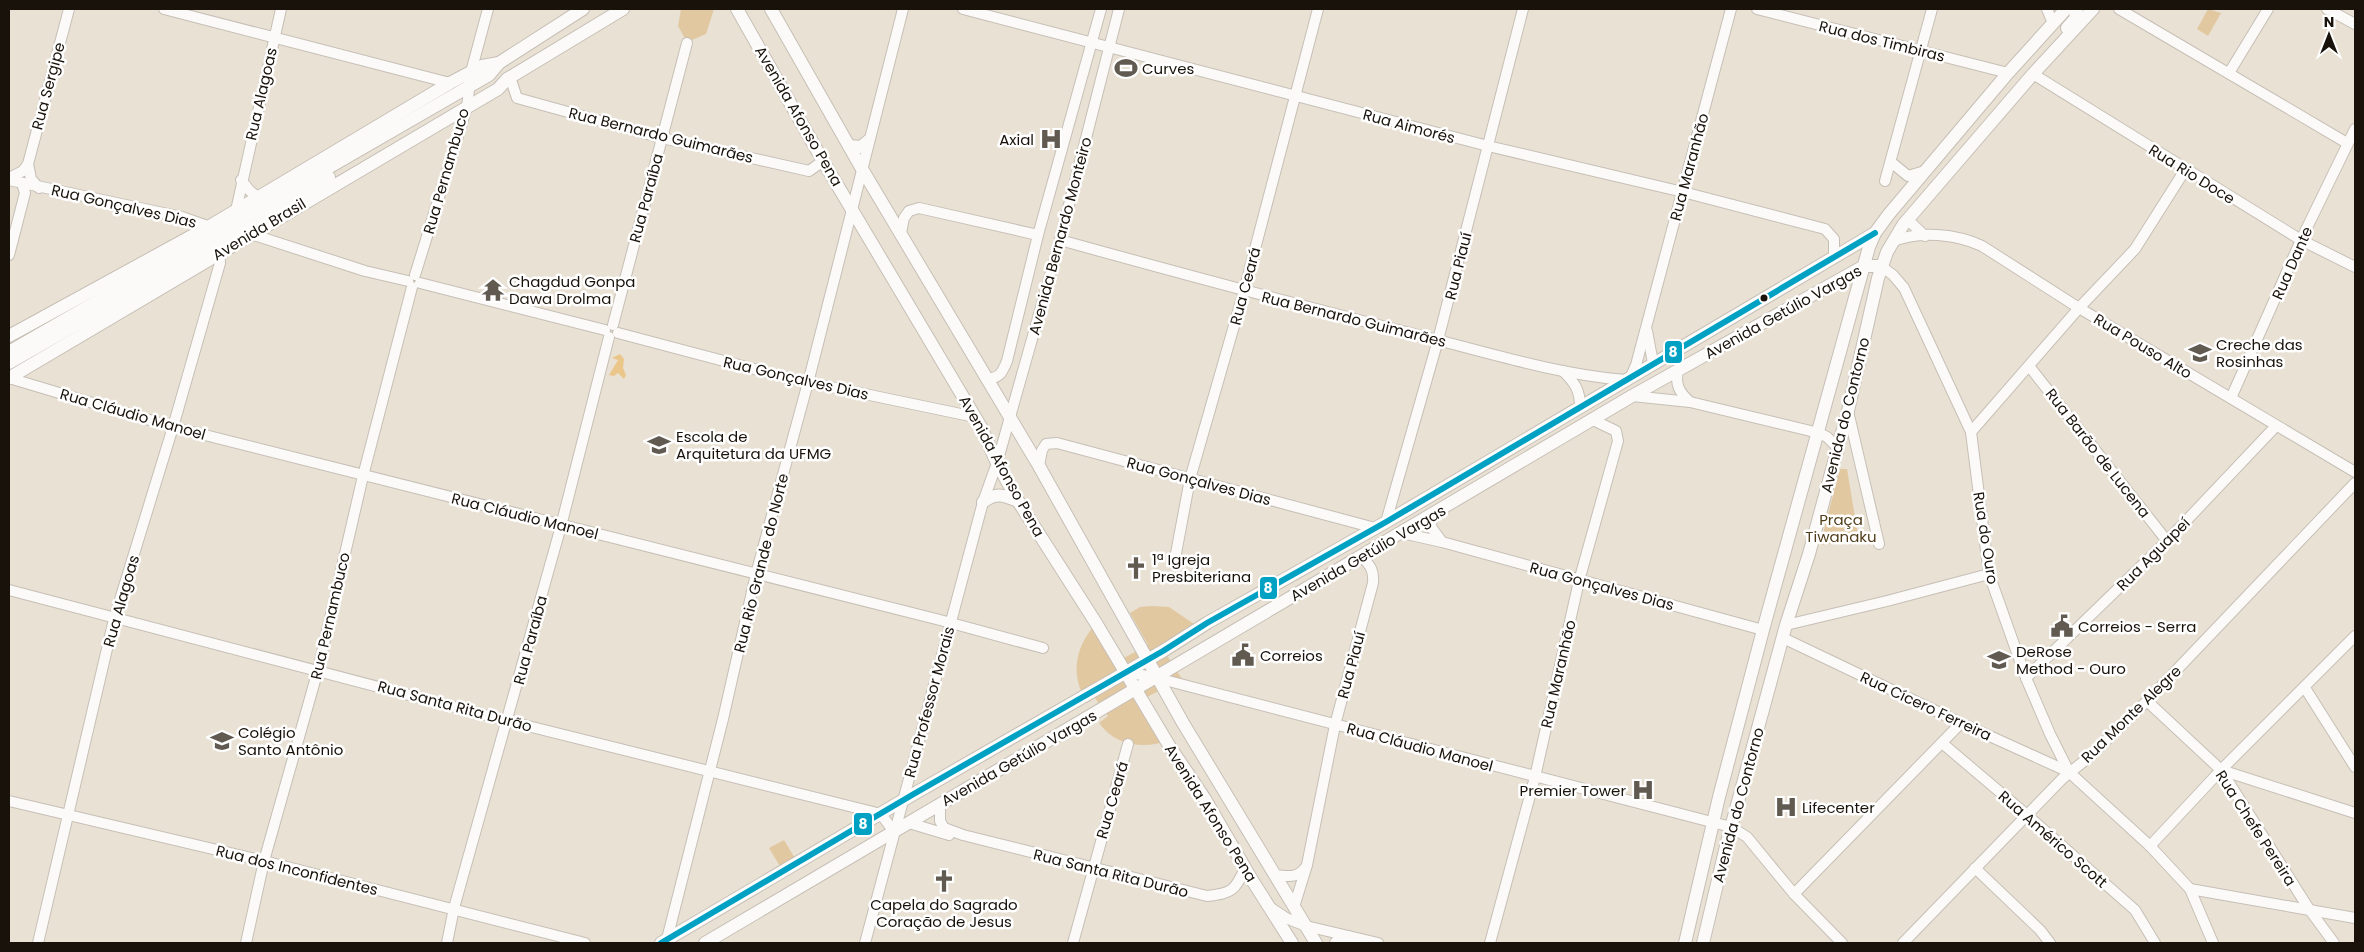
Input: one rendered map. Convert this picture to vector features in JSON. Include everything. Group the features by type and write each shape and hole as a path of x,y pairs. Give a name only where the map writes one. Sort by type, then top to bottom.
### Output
{"main road":[{"name":"Avenida Brasil","path":"9,378 221,240 236,211 450,83 499,63 583,9"},
{"name":"Avenida Brasil","path":"9,363 468,96 498,89 509,78 623,9"},
{"name":"Avenida Afonso Pena","path":"737,9 824,161 976,417 997,463 1018,501 1205,799 1288,941"},
{"name":"Avenida Afonso Pena","path":"771,9 862,169 1039,466 1157,678 1316,943"},
{"name":"Avenida do Contorno","path":"1685,943 1763,630 1864,266 1875,233 2008,73 2066,9"},
{"path":"2036,70 2074,19 2077,9"},
{"name":"Avenida do Contorno","path":"1703,943 1731,827 1848,411 1881,266 1892,242 1908,220 2036,70 2093,9"},
{"name":"Avenida Brasil","path":"482,70 509,78"},
{"name":"Avenida Brasil","path":"9,336 221,240 251,234 468,96 482,70"},
{"path":"849,146 861,147 868,141"},
{"name":"Avenida Getúlio Vargas","path":"665,942 902,801 1147,660 1207,623 1380,525 1875,233"},
{"name":"Avenida Brasil","path":"9,352 221,240"},
{"name":"Avenida Getúlio Vargas","path":"705,943 1632,396 1864,266 1881,266"},
{"path":"1653,363 1660,370 1678,370"},
{"path":"1604,393 1632,396"},
{"path":"983,502 992,495 1001,494 1018,501"},
{"path":"1336,943 1340,939 1348,937"}],"street":[{"name":"Rua Sergipe","path":"28,164 69,9"},
{"path":"164,9 450,83"},
{"name":"Rua Alagoas","path":"38,943 114,619 173,427 221,240 236,211 241,180 281,9"},
{"name":"Rua Pernambuco","path":"246,943 264,861 318,670 363,476 414,282 468,96 482,70 488,9"},
{"name":"Rua Rio Grande do Norte","path":"665,942 710,771 756,574 809,379 903,9"},
{"name":"Rua Aimorés","path":"963,9 1091,44 1488,146 1683,192 1825,229 1834,239 1834,258"},
{"name":"Avenida Bernardo Monteiro","path":"986,379 995,378 1002,374 1007,361 1038,235 1101,9"},
{"name":"Avenida Bernardo Monteiro","path":"997,463 1009,415 1025,366 1060,240 1119,9"},
{"name":"Rua Ceará","path":"1174,564 1190,479 1244,291 1318,9"},
{"name":"Rua Piauí","path":"1380,525 1438,340 1524,9"},
{"name":"Rua Maranhão","path":"1628,378 1636,365 1730,9"},
{"name":"Rua dos Timbiras","path":"1757,9 2008,73"},
{"path":"1885,181 1932,9"},
{"path":"2047,9 2053,23"},
{"path":"2119,9 2348,143"},
{"path":"2229,73 2268,9"},
{"path":"2326,9 2355,24"},
{"name":"Rua Paraíba","path":"447,943 454,908 508,721 561,526 687,42"},
{"name":"Rua Rio Doce","path":"2036,70 2185,170 2301,240 2355,267"},
{"path":"426,78 430,96"},
{"name":"Rua Bernardo Guimarães","path":"509,78 517,98 662,138 809,171 824,161"},
{"name":"Rua Dante","path":"2231,398 2301,240 2355,132"},
{"path":"1891,162 1902,174 1908,176 1925,171"},
{"path":"9,179 23,171 28,164"},
{"path":"28,164 31,179 39,188"},
{"path":"1971,432 2079,308 2135,249 2185,170"},
{"name":"Rua Gonçalves Dias","path":"9,179 39,188 182,217 221,240"},
{"path":"241,180 258,197"},
{"path":"9,255 25,193 22,183"},
{"path":"901,233 904,218 908,211 920,208 1038,235"},
{"path":"1908,220 1925,236"},
{"name":"Rua Gonçalves Dias","path":"251,234 366,271 611,331 788,378 809,379 976,417"},
{"name":"Rua Pouso Alto","path":"1892,242 1901,238 1925,236 1954,237 1975,242 2079,308 2355,472"},
{"name":"Rua Bernardo Guimarães","path":"1060,240 1244,291 1438,340 1562,370 1628,378"},
{"name":"Rua do Ouro","path":"1881,266 1893,275 1904,288 1971,432 1989,574 2026,678 2050,734 2070,772 2150,846 2190,889 2213,943"},
{"name":"Rua Maranhão","path":"1646,325 1653,363"},
{"path":"1007,361 1025,366"},
{"name":"Rua Barão de Lucena","path":"2030,366 2167,541"},
{"path":"1562,370 1580,392 1580,407"},
{"path":"1678,370 1677,387 1681,394 1690,402"},
{"name":"Rua Cláudio Manoel","path":"9,378 173,427 1043,648"},
{"path":"1632,396 1690,402 1819,433 1827,437 1838,448"},
{"path":"1848,411 1879,544"},
{"name":"Rua Maranhão","path":"1490,943 1535,777 1579,580 1618,440 1616,431 1593,420"},
{"name":"Rua Aguapeí","path":"2026,678 2167,541 2276,426"},
{"name":"Rua Gonçalves Dias","path":"1039,466 1042,450 1046,444 1057,443 1190,479 1380,525"},
{"name":"Rua Professor Morais","path":"865,943 983,502 997,463"},
{"name":"Rua Monte Alegre","path":"1903,943 2070,772 2088,758 2147,701 2355,483"},
{"path":"1432,515 1431,527 1442,542"},
{"name":"Rua Gonçalves Dias","path":"1402,533 1442,542 1763,630"},
{"name":"Rua Piauí","path":"1294,907 1307,866 1335,725 1373,583 1374,574 1371,566 1362,557"},
{"path":"1785,631 1989,574"},
{"name":"Rua Santa Rita Durão","path":"9,590 508,721 881,814"},
{"name":"Rua Cícero Ferreira","path":"1785,631 1961,723 2070,772"},
{"path":"2150,846 2221,770 2355,636"},
{"name":"Rua Cláudio Manoel","path":"1126,672 1157,678 1731,827"},
{"path":"2305,688 2355,767"},
{"name":"Rua Chefe Pereira","path":"2147,701 2221,770 2309,909 2334,943"},
{"path":"1794,894 1961,723"},
{"name":"Rua Américo Scott","path":"1942,743 2135,910 2155,943"},
{"name":"Rua Ceará","path":"1073,943 1128,744"},
{"path":"2221,770 2355,813"},
{"name":"Rua dos Inconfidentes","path":"9,801 264,861 585,943"},
{"name":"Rua Santa Rita Durão","path":"940,804 940,820 944,828 963,835 1207,896 1227,894 1238,886 1245,868"},
{"path":"881,814 894,832"},
{"name":"Rua Santa Rita Durão","path":"909,823 951,835 963,835"},
{"path":"1731,827 1746,837 1794,894 1842,943"},
{"path":"1275,875 1293,877 1300,874 1307,866"},
{"path":"1975,868 2040,930 2050,943"},
{"path":"2190,889 2355,918"},
{"path":"1268,906 1286,918 1306,926 1378,943"}],"green space":[{"path":"681,9 714,9 706,34 687,42 678,26"},
{"path":"2208,9 2221,13 2208,36 2197,29"},
{"name":"Praça Tiwanaku","path":"1840,469 1847,469 1859,541 1820,545"},
{"path":"1140,607 1169,607 1194,624 1166,654 1182,679 1147,697 1172,739 1152,745 1132,744 1114,737 1099,723 1108,716 1095,698 1087,703 1079,683 1077,664 1082,645 1093,627 1122,659 1148,645 1130,613"},
{"path":"784,840 796,860 781,868 769,848"}],"shaded area":[{"path":"620,354 624,359 623,368 626,375 624,379 618,373 614,376 609,375 618,360 612,358"}],"transit line":[{"name":"8","path":"661,943 912,795 1163,651 1207,623 1386,522 1875,233"}],"place":[{"name":"Curves","path":"1126,68"},
{"name":"Axial","path":"1051,139"},
{"name":"Chagdud Gonpa Dawa Drolma","path":"493,290"},
{"name":"Creche das Rosinhas","path":"2200,353"},
{"name":"Escola de Arquitetura da UFMG","path":"659,445"},
{"name":"1ª Igreja Presbiteriana","path":"1136,568"},
{"name":"Correios - Serra","path":"2062,626"},
{"name":"Correios","path":"1243,655"},
{"name":"DeRose Method - Ouro","path":"1999,660"},
{"name":"Colégio Santo Antônio","path":"222,741"},
{"name":"Premier Tower","path":"1643,790"},
{"name":"Lifecenter","path":"1786,807"},
{"name":"Capela do Sagrado Coração de Jesus","path":"944,881"}]}
